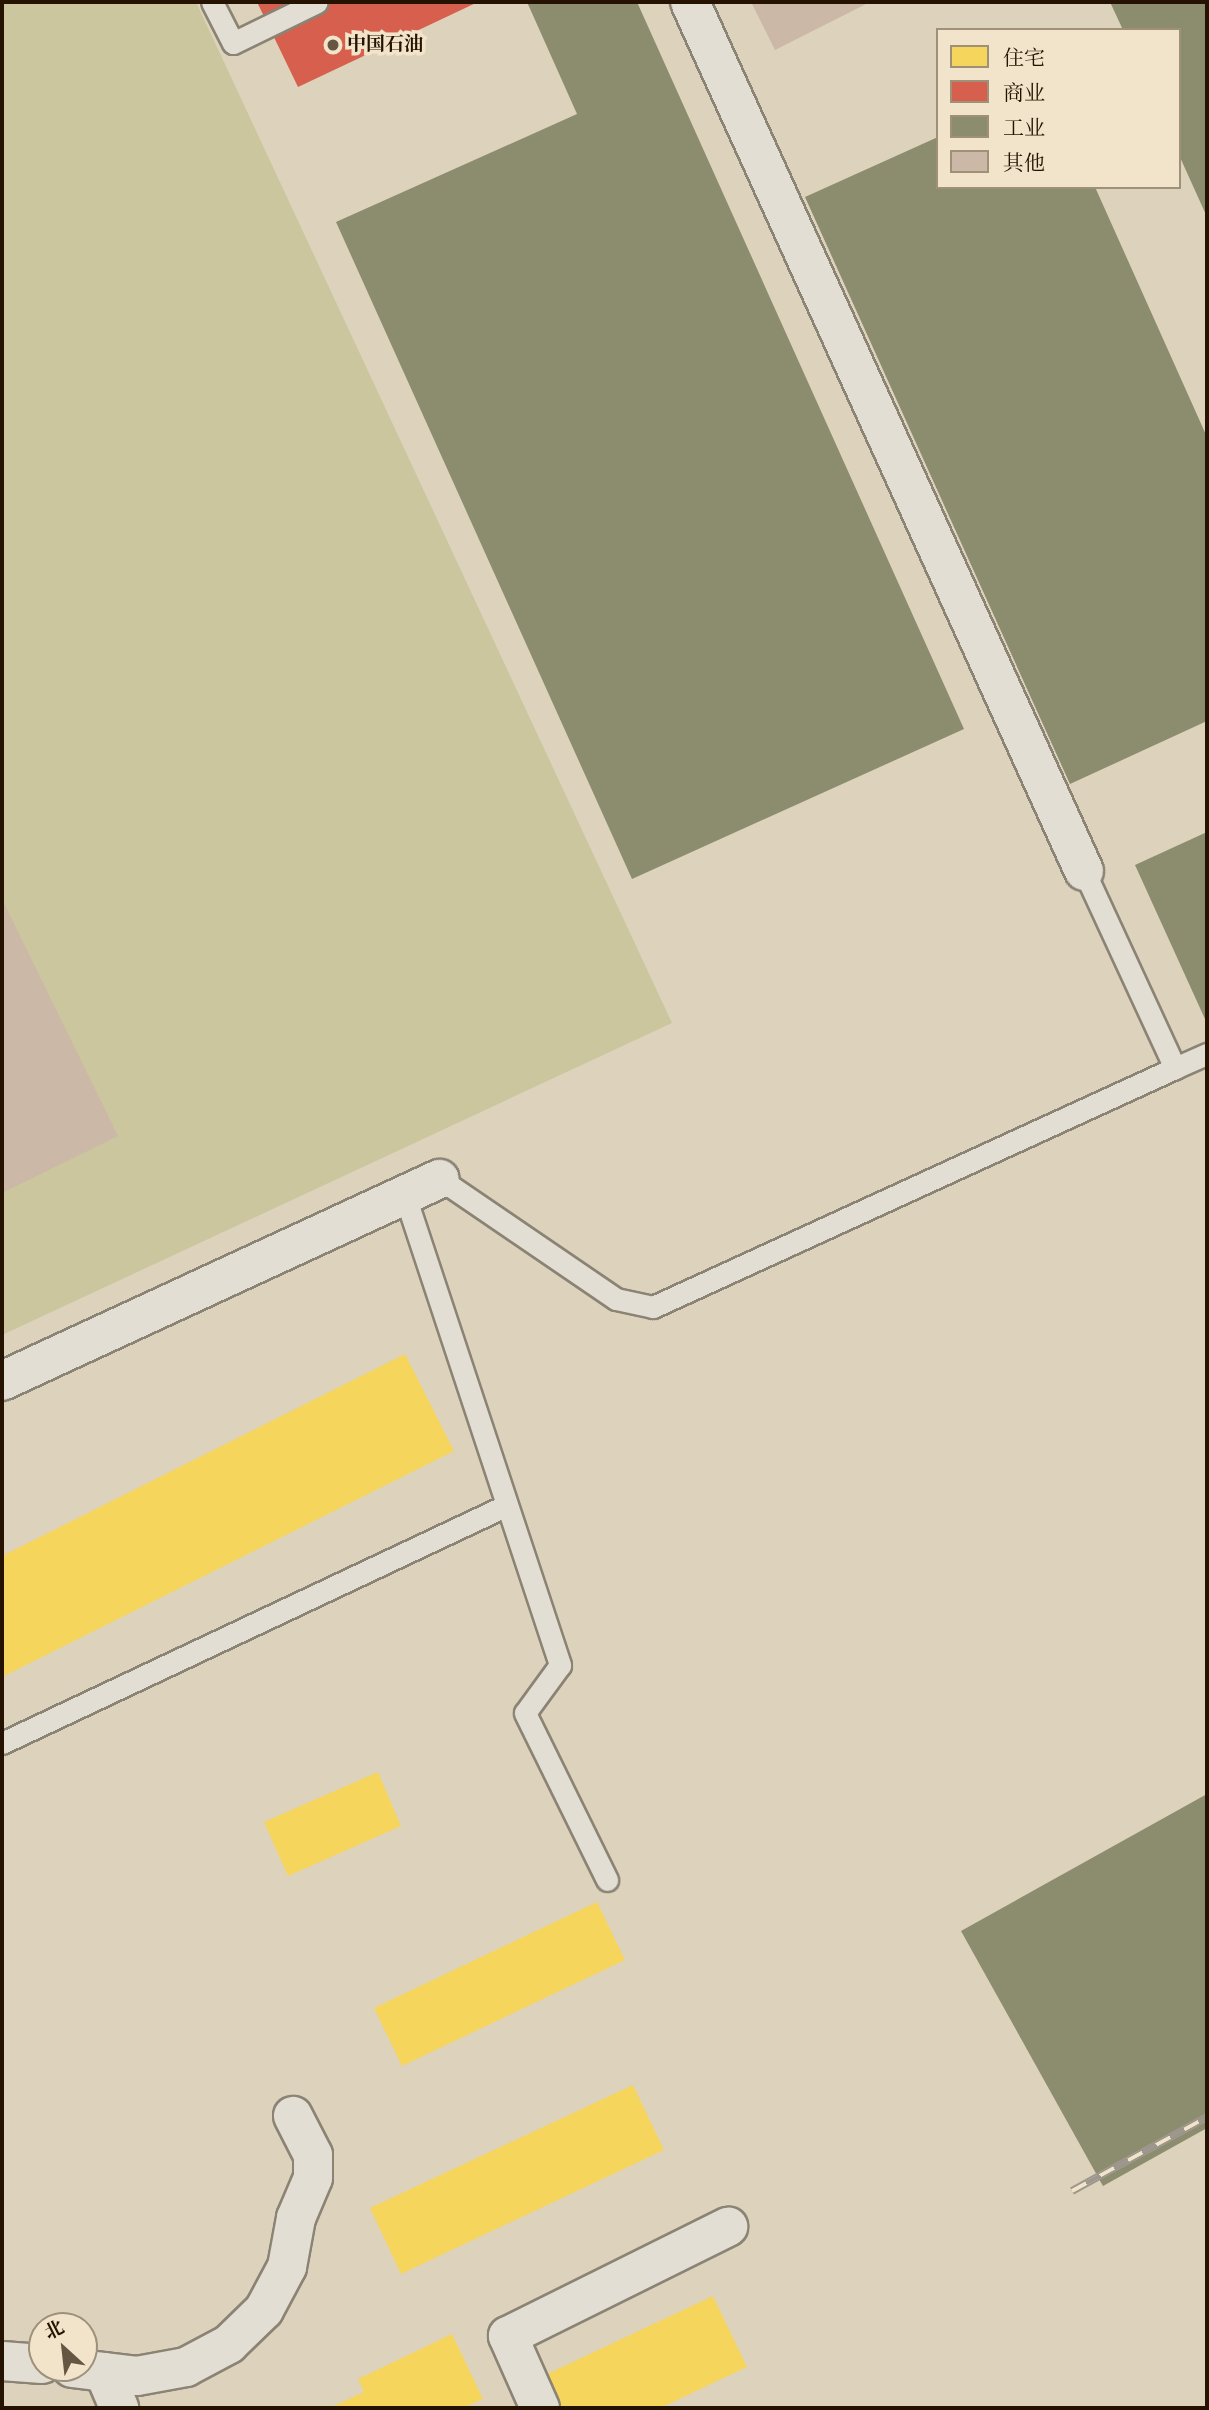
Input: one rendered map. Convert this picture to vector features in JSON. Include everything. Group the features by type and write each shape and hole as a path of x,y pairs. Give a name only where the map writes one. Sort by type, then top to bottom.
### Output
{"street":[{"path":"690,2 1084,872"},
{"path":"2,1381 406,1199 440,1179"},
{"path":"98,2371 137,2376 186,2368 229,2344 264,2310 287,2267 296,2218 313,2178 313,2155 293,2116"},
{"path":"540,2408 508,2336 728,2227"},
{"path":"2,2361 28,2363"},
{"path":"98,2382 119,2408"}],"lane":[{"path":"212,2 233,43 317,2"},
{"path":"1084,872 1175,1068"},
{"path":"440,1179 616,1299 653,1307 1207,1054"},
{"path":"406,1199 560,1665 525,1713 607,1880"},
{"path":"2,1743 507,1505"}],"shaded area":[{"path":"2,2 196,2 672,1023 2,1335"}],"building: 住宅":[{"path":"405,1354 454,1451 2,1677 2,1556"},
{"path":"378,1772 401,1826 288,1876 264,1822"},
{"path":"597,1902 625,1960 402,2066 374,2008"},
{"path":"633,2085 664,2150 401,2274 370,2208"},
{"path":"713,2296 747,2367 660,2408 559,2408 543,2376"},
{"path":"452,2334 483,2399 463,2408 329,2408 364,2392 358,2379"}],"building: 商业":[{"name":"中国石油","path":"257,2 478,2 298,87"}],"building: 工业":[{"path":"527,2 637,2 964,729 632,879 336,222 577,114"},
{"path":"1110,2 1207,2 1207,217 1181,159 1181,28 1122,28"},
{"path":"936,138 936,189 1096,189 1207,437 1207,721 1070,784 805,197"},
{"path":"1207,832 1207,1018 1205,1019 1135,865"},
{"path":"1207,1794 1207,2128 1103,2186 961,1931"}],"building: 其他":[{"path":"751,2 870,2 775,50"},
{"path":"2,899 118,1136 2,1193"}],"railway":[{"path":"1072,2191 1207,2117"}],"place":[{"name":"中国石油","path":"333,45"}]}
